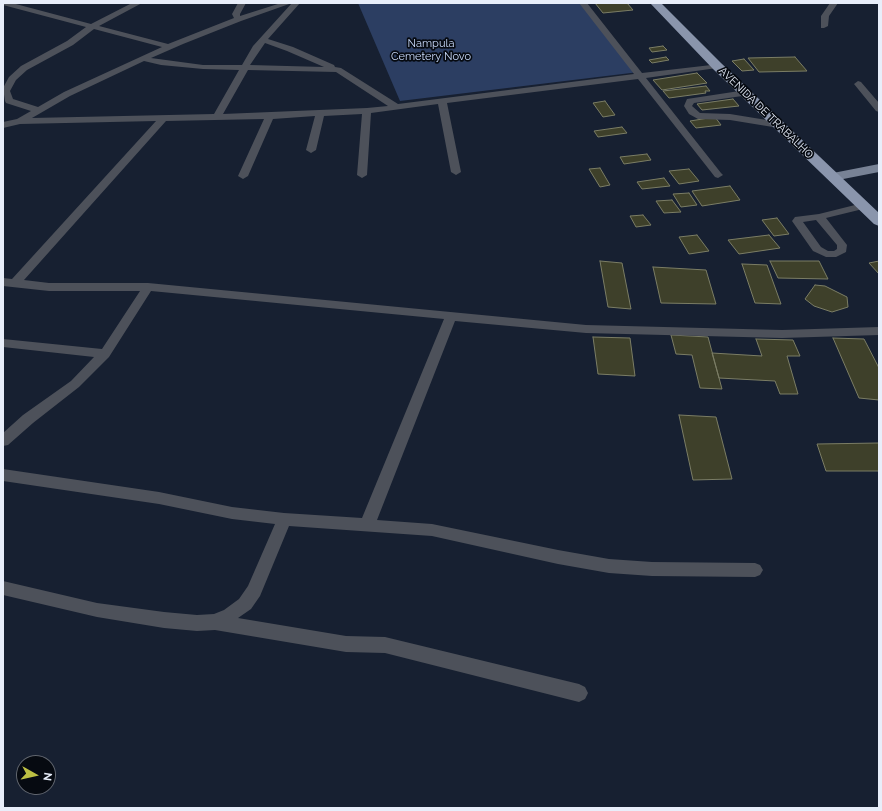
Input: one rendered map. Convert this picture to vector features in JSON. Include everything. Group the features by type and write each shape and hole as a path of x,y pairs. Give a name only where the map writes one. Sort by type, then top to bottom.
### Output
{"highway":[{"name":"AVENIDA DE TRABALHO","path":"655,3 718,66 879,221"}],"main road":[{"path":"833,177 879,168"}],"street":[{"path":"5,3 169,47"},
{"path":"38,110 9,101 6,90 12,79 24,68 70,43 94,26 138,3"},
{"path":"238,19 236,14 242,3"},
{"path":"20,121 67,94 144,58 238,19 288,3"},
{"path":"217,117 256,48 296,3"},
{"path":"583,3 718,175"},
{"path":"824,26 825,16 834,3"},
{"path":"264,40 297,52 338,70 398,108"},
{"path":"144,58 179,65 338,70"},
{"path":"3,125 20,121 270,116 367,112 718,66"},
{"path":"858,84 879,109"},
{"path":"746,93 690,100 688,106 692,112 698,116 730,117 779,125"},
{"path":"442,102 456,172"},
{"path":"362,175 367,112"},
{"path":"311,150 320,114"},
{"path":"243,176 270,116"},
{"path":"9,283 164,118"},
{"path":"820,217 863,206"},
{"path":"9,283 48,287 148,288 586,329 782,334 879,331"},
{"path":"3,441 28,419 75,384 105,354 148,288"},
{"path":"367,525 451,316"},
{"path":"3,343 105,354"},
{"path":"3,475 159,498 232,513 284,519 432,530 558,557 609,566 652,570 755,570"},
{"path":"215,622 230,615 245,604 254,591 284,519"},
{"path":"3,588 97,610 197,623 215,622 346,644 385,645 579,693"}],"green space":[{"name":"Nampula Cemetery Novo","path":"358,3 580,3 639,72 400,101"}],"building":[{"path":"595,3 627,3 633,10 603,13"},
{"path":"663,46 667,50 652,52 649,48"},
{"path":"666,57 669,60 652,63 649,60"},
{"path":"795,57 807,71 759,72 748,58"},
{"path":"744,59 754,70 742,71 732,61"},
{"path":"697,73 707,83 662,90 653,80"},
{"path":"706,86 710,91 705,91 706,93 669,98 663,91"},
{"path":"733,99 739,106 702,110 697,104"},
{"path":"605,101 615,115 603,117 593,103"},
{"path":"715,117 721,125 696,128 690,121"},
{"path":"622,127 627,133 598,137 594,131"},
{"path":"647,154 651,160 624,164 620,157"},
{"path":"600,168 610,185 600,187 589,169"},
{"path":"689,169 699,181 679,184 669,171"},
{"path":"664,178 670,186 642,189 637,182"},
{"path":"730,186 740,200 702,206 692,191"},
{"path":"689,193 697,205 681,207 673,194"},
{"path":"672,200 681,212 664,213 656,201"},
{"path":"643,215 651,225 636,227 630,216"},
{"path":"777,218 789,234 774,236 762,220"},
{"path":"697,235 709,251 689,254 679,237"},
{"path":"769,235 780,248 739,254 728,240"},
{"path":"600,261 622,263 631,309 608,307"},
{"path":"770,261 819,261 828,279 778,278"},
{"path":"879,261 879,274 869,263"},
{"path":"742,264 767,265 781,304 755,303"},
{"path":"653,267 706,270 716,304 661,303"},
{"path":"815,285 825,286 847,297 848,307 832,312 814,306 805,299"},
{"path":"671,335 708,337 722,389 700,388 692,355 676,354"},
{"path":"593,337 630,338 635,376 598,374"},
{"path":"833,338 864,339 879,368 879,400 859,398"},
{"path":"756,339 793,340 800,356 787,356 798,394 780,394 775,381 719,378 712,353 762,356"},
{"path":"679,415 716,417 732,479 693,480"},
{"path":"879,443 879,471 826,471 817,444"}]}
